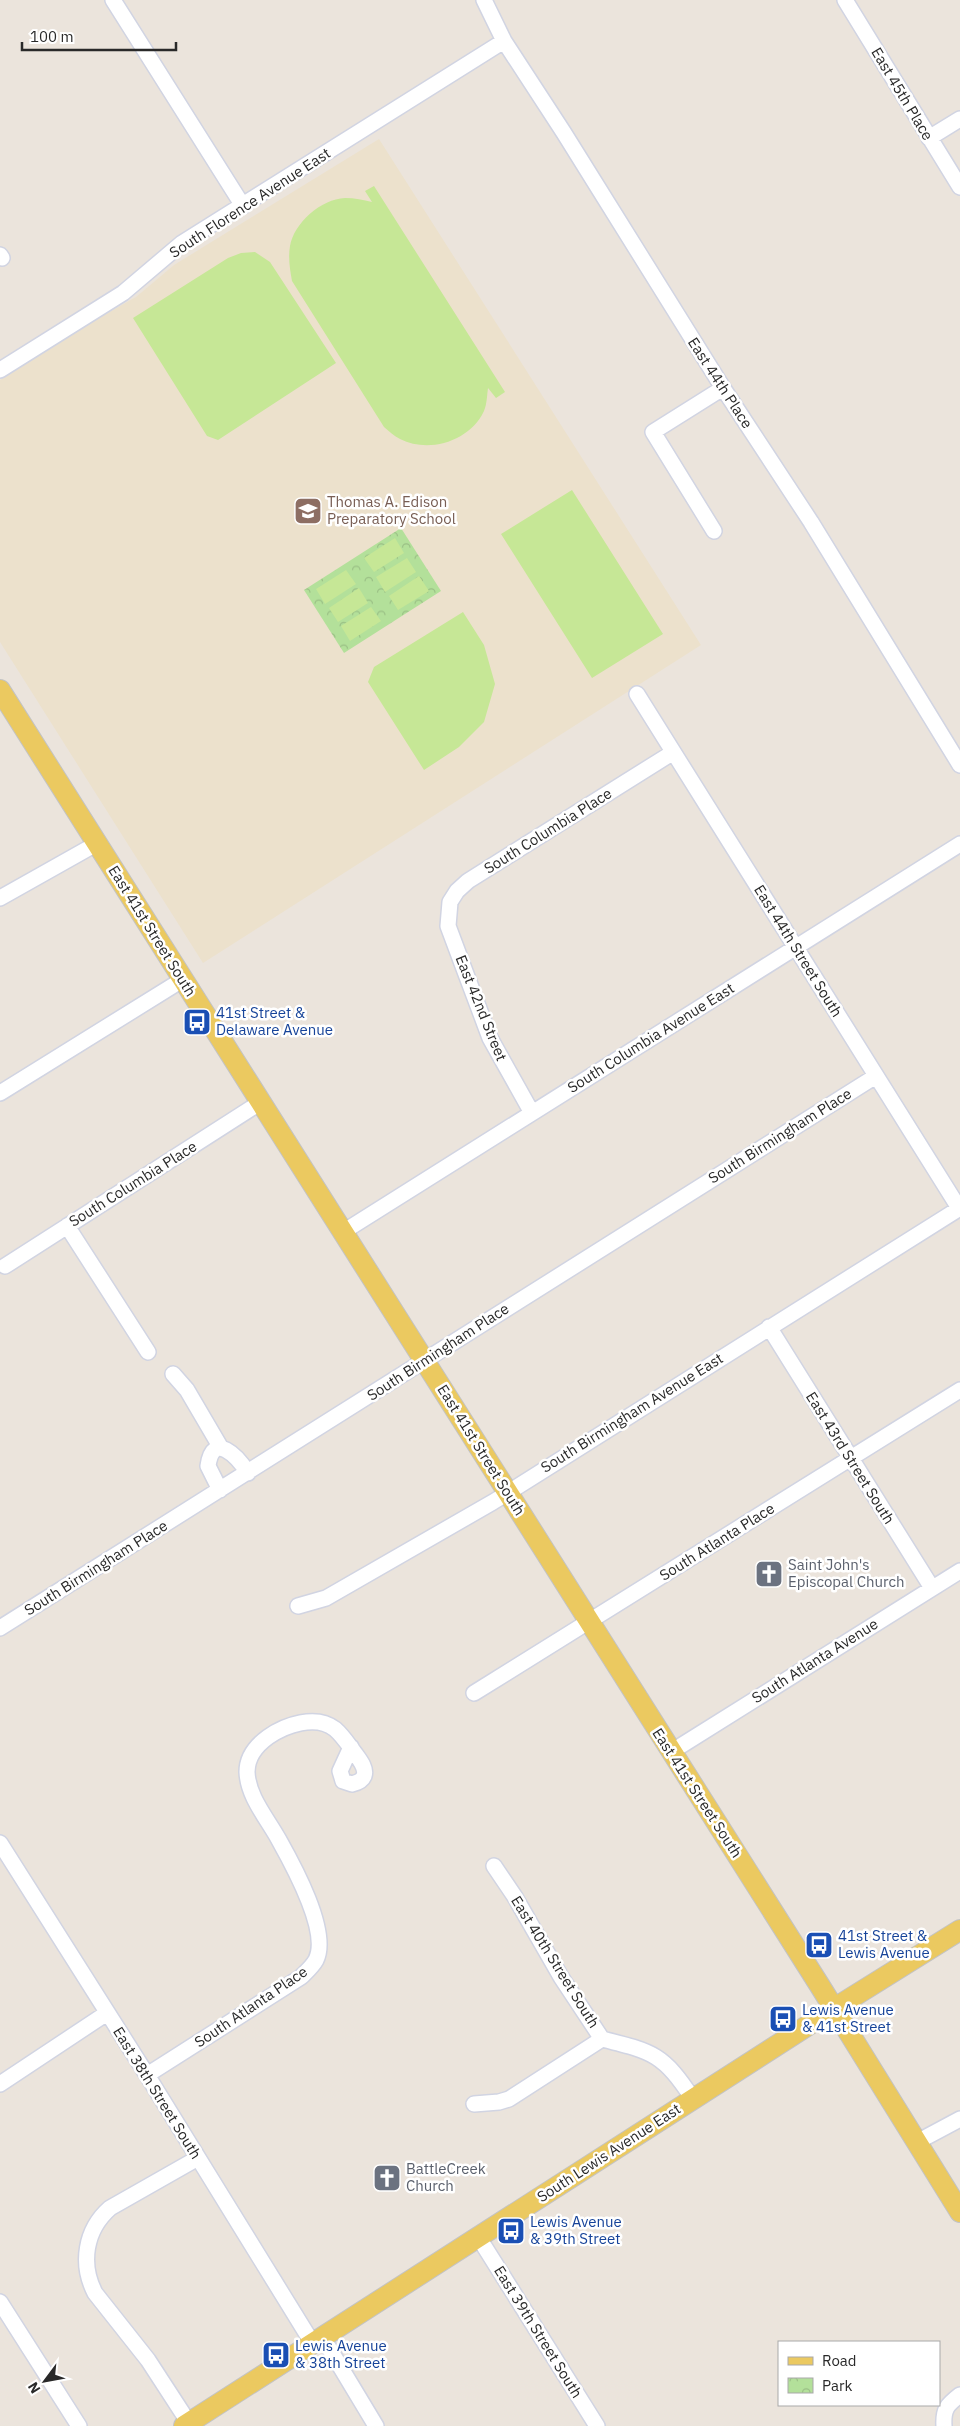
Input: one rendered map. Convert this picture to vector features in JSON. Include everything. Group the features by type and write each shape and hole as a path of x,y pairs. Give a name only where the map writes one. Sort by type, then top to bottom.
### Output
{"main road":[{"name":"East 41st Street South","path":"2,697 262,1102 834,2008 960,2212"},
{"name":"South Lewis Avenue East","path":"186,2424 479,2238 834,2008 960,1930"}],"street":[{"path":"113,0 243,206"},
{"name":"East 44th Place","path":"484,0 504,41 810,522 960,765"},
{"name":"East 45th Place","path":"845,0 960,187"},
{"name":"South Florence Avenue East","path":"0,370 123,293 182,243 504,41"},
{"path":"929,138 960,119"},
{"path":"714,532 653,432 723,388"},
{"name":"East 44th Street South","path":"637,694 672,753 797,947 960,1208"},
{"name":"South Columbia Place","path":"448,926 450,902 457,890 468,881 672,753"},
{"path":"0,898 96,844"},
{"name":"South Columbia Avenue East","path":"343,1232 960,844"},
{"name":"East 42nd Street","path":"448,926 490,1038 532,1113"},
{"path":"0,1093 182,980"},
{"name":"South Birmingham Place","path":"0,1628 876,1076"},
{"name":"South Columbia Place","path":"5,1266 262,1102"},
{"name":"South Birmingham Avenue East","path":"298,1606 326,1598 507,1492 960,1208"},
{"path":"67,1226 148,1352"},
{"name":"East 43rd Street South","path":"769,1327 932,1588"},
{"path":"173,1374 187,1390 221,1448 232,1452 248,1473"},
{"name":"South Atlanta Place","path":"474,1693 960,1390"},
{"path":"220,1490 208,1466 211,1454 221,1448"},
{"name":"South Atlanta Avenue","path":"671,1752 960,1571"},
{"name":"South Atlanta Place","path":"147,2075 301,1977 316,1960 320,1940 316,1920 280,1842 250,1789 247,1769 251,1754 259,1744 275,1732 306,1722 323,1723 334,1728 351,1747"},
{"name":"East 38th Street South","path":"0,1843 198,2158 376,2426"},
{"name":"East 40th Street South","path":"494,1866 515,1896 561,1977 602,2039 644,2050 664,2061 673,2070 693,2099"},
{"path":"0,2084 107,2013"},
{"path":"474,2104 510,2099 602,2039"},
{"path":"917,2142 960,2119"},
{"path":"186,2424 148,2360 95,2293 89,2281 87,2247 99,2217 110,2208 198,2158"},
{"name":"East 39th Street South","path":"479,2238 597,2426"},
{"path":"0,2302 80,2426"},
{"path":"944,2426 943,2414 951,2402 960,2395"}],"shaded area":[{"name":"Thomas A. Edison Preparatory School","path":"379,139 701,645 203,963 0,642 0,380 97,319 136,297 174,265"}],"green space":[{"path":"374,186 505,392 496,398 488,388 485,408 478,421 459,437 448,442 436,445 411,443 398,438 384,427 292,281 289,259 290,246 297,229 303,221 318,208 336,199 349,198 372,202 365,191"},
{"path":"255,252 270,262 336,363 218,440 207,436 133,318 228,258 241,253"},
{"path":"572,490 663,634 592,678 501,534"},
{"path":"401,528 441,591 344,653 304,590"},
{"path":"395,538 404,553 374,572 364,558"},
{"path":"407,558 416,572 385,592 376,577"},
{"path":"346,570 356,584 325,604 316,589"},
{"path":"419,576 429,591 398,610 389,596"},
{"path":"359,588 368,603 338,622 329,608"},
{"path":"371,607 381,621 350,641 341,626"},
{"path":"463,612 484,645 495,684 484,722 459,747 424,770 368,682 374,667"}],"place":[{"name":"Thomas A. Edison Preparatory School","path":"308,511"},
{"name":"41st Street & Delaware Avenue","path":"197,1022"},
{"name":"Saint John's Episcopal Church","path":"769,1574"},
{"name":"41st Street & Lewis Avenue","path":"819,1945"},
{"name":"Lewis Avenue & 41st Street","path":"783,2019"},
{"name":"BattleCreek Church","path":"387,2178"},
{"name":"Lewis Avenue & 39th Street","path":"511,2231"},
{"name":"Lewis Avenue & 38th Street","path":"276,2355"}]}
